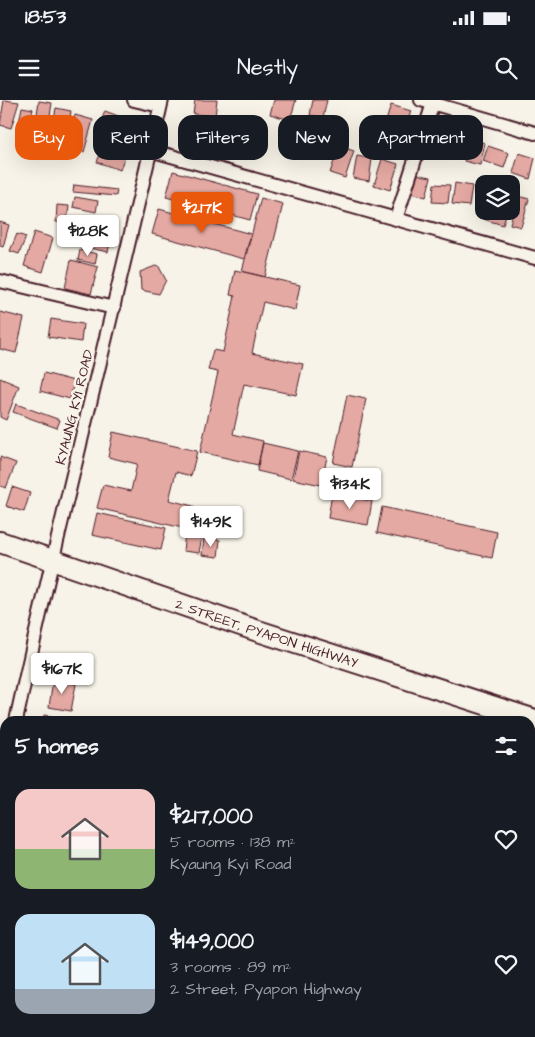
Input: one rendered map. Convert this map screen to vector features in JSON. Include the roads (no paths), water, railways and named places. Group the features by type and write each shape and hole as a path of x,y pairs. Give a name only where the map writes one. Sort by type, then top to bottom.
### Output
{"main road":[{"name":"2 STREET, PYAPON HIGHWAY","path":"0,542 51,561 523,716"}],"street":[{"path":"134,100 161,103"},
{"path":"396,219 429,101 535,133"},
{"path":"168,155 535,258"},
{"name":"KYAUNG KYI ROAD","path":"17,716 51,561 114,308 148,160"},
{"path":"0,281 114,308"}]}
